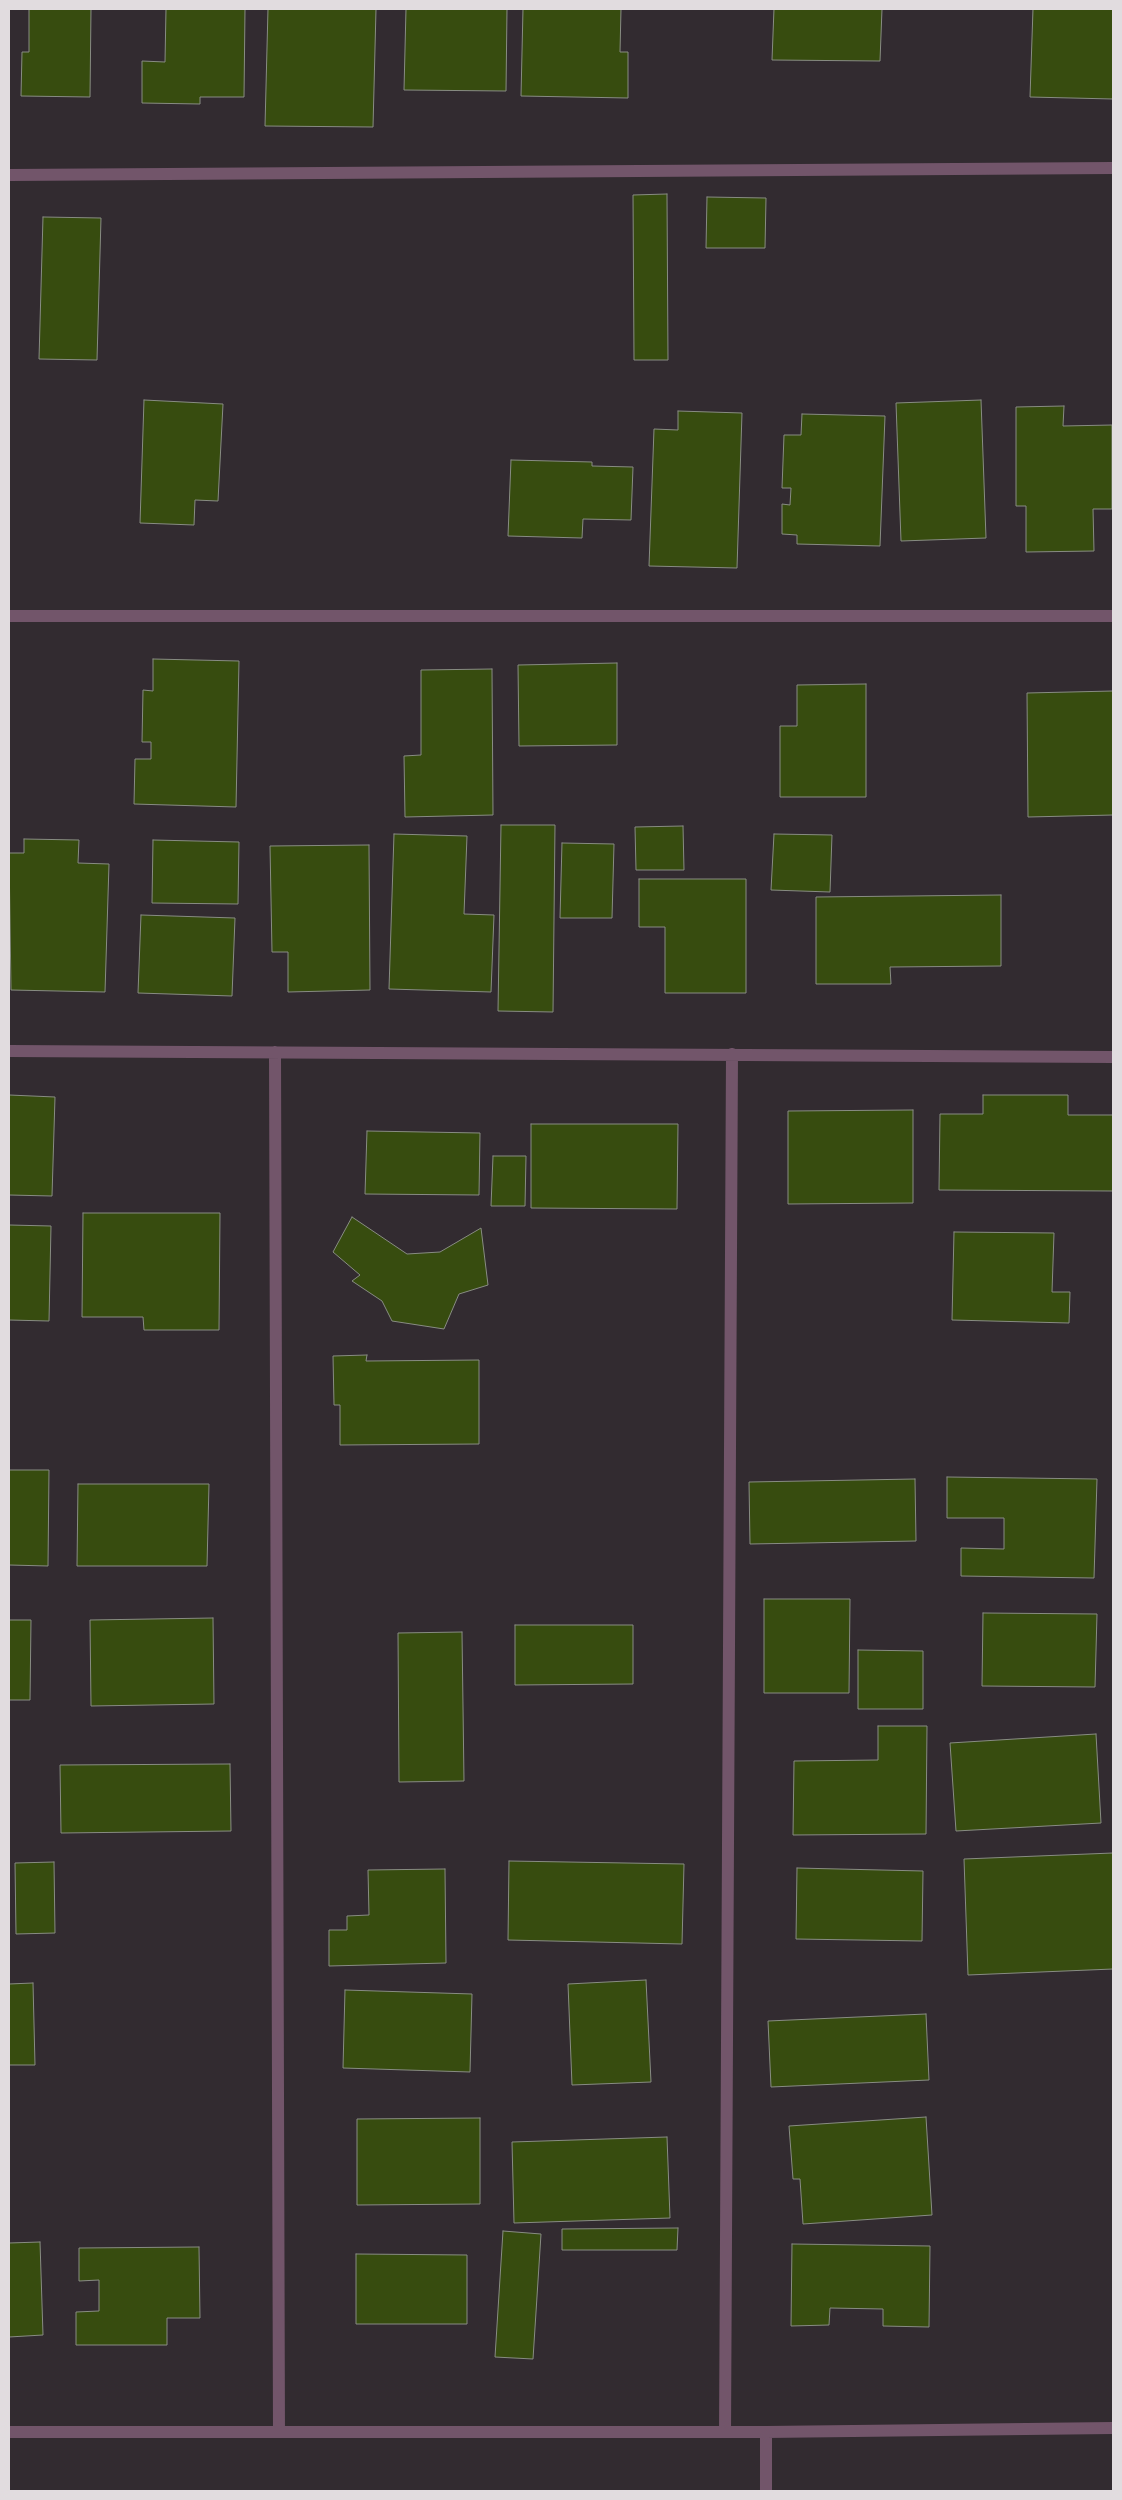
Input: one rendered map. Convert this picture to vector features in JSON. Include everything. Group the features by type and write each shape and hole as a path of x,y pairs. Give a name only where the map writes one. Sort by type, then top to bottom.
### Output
{"street":[{"path":"9,175 1113,168"},
{"path":"9,616 1113,616"},
{"path":"9,1050 1113,1057"},
{"path":"275,1052 279,2432"},
{"path":"725,2432 732,1054"},
{"path":"9,2432 766,2432 1113,2428"},
{"path":"766,2432 766,2491"}],"building":[{"path":"29,9 91,9 90,97 21,96 22,52 29,52"},
{"path":"166,9 245,9 244,97 200,97 200,104 142,103 142,61 165,62"},
{"path":"268,9 376,9 373,127 265,126"},
{"path":"406,9 507,9 506,91 404,90"},
{"path":"523,9 621,9 620,52 628,52 628,98 521,96"},
{"path":"774,9 882,9 880,61 772,60"},
{"path":"1033,9 1113,9 1113,99 1030,97"},
{"path":"667,194 668,360 634,360 633,195"},
{"path":"707,197 766,198 765,248 706,248"},
{"path":"43,217 101,218 97,360 39,359"},
{"path":"144,400 223,404 218,501 195,500 194,525 140,523"},
{"path":"981,400 986,538 901,541 896,403"},
{"path":"1064,406 1063,426 1112,425 1112,509 1093,509 1094,551 1026,552 1026,506 1016,506 1016,407"},
{"path":"678,411 742,413 737,568 649,566 654,429 678,430"},
{"path":"802,414 885,416 880,546 797,544 797,535 782,534 782,504 790,505 791,488 782,488 784,435 801,435"},
{"path":"511,460 592,462 592,466 633,467 631,520 583,519 582,538 508,536"},
{"path":"153,659 239,661 236,807 134,804 135,759 151,759 151,742 142,742 143,690 153,691"},
{"path":"617,663 617,745 519,746 518,665"},
{"path":"492,669 493,815 405,817 404,756 421,755 421,670"},
{"path":"866,684 866,797 780,797 780,726 797,726 797,685"},
{"path":"1113,691 1113,815 1028,817 1027,693"},
{"path":"501,825 555,825 553,1012 498,1011"},
{"path":"683,826 684,870 636,870 635,827"},
{"path":"394,834 467,836 464,914 494,915 491,992 389,989"},
{"path":"774,834 832,835 830,892 771,890"},
{"path":"24,839 79,840 78,863 109,864 105,992 11,990 9,853 24,853"},
{"path":"153,840 239,842 238,904 152,903"},
{"path":"562,843 614,844 612,918 560,918"},
{"path":"369,845 370,990 288,992 288,952 272,952 270,846"},
{"path":"639,879 746,879 746,993 665,993 665,927 639,927"},
{"path":"1001,895 1001,966 890,967 891,984 816,984 816,897"},
{"path":"141,915 235,918 232,996 138,993"},
{"path":"9,1095 55,1097 52,1196 9,1195"},
{"path":"983,1095 1068,1095 1068,1115 1113,1115 1113,1191 939,1190 940,1114 983,1114"},
{"path":"913,1110 913,1203 788,1204 788,1111"},
{"path":"531,1124 678,1124 677,1209 531,1208"},
{"path":"367,1131 480,1133 479,1195 365,1194"},
{"path":"493,1156 526,1156 525,1206 491,1206"},
{"path":"83,1213 220,1213 219,1330 144,1330 143,1317 82,1317"},
{"path":"352,1217 407,1254 440,1252 481,1228 488,1285 459,1294 444,1329 392,1321 382,1301 352,1281 360,1275 333,1252"},
{"path":"9,1225 51,1226 49,1321 9,1320"},
{"path":"954,1232 1054,1233 1052,1292 1070,1292 1069,1323 952,1320"},
{"path":"367,1355 366,1361 479,1360 479,1444 340,1445 340,1405 334,1405 333,1356"},
{"path":"9,1470 49,1470 48,1566 9,1565"},
{"path":"947,1477 1097,1479 1094,1578 961,1576 961,1548 1004,1549 1004,1518 947,1518"},
{"path":"915,1479 916,1541 750,1544 749,1482"},
{"path":"78,1484 209,1484 207,1566 77,1566"},
{"path":"764,1599 850,1599 849,1693 764,1693"},
{"path":"983,1613 1097,1614 1095,1687 982,1686"},
{"path":"213,1618 214,1704 91,1706 90,1620"},
{"path":"9,1620 31,1620 30,1700 9,1700"},
{"path":"515,1625 633,1625 633,1684 515,1685"},
{"path":"462,1632 464,1781 399,1782 398,1633"},
{"path":"858,1650 923,1651 923,1709 858,1709"},
{"path":"878,1726 927,1726 926,1834 793,1835 794,1761 878,1760"},
{"path":"1096,1734 1101,1823 956,1831 950,1743"},
{"path":"230,1764 231,1831 61,1833 60,1765"},
{"path":"1113,1853 1113,1969 968,1975 964,1859"},
{"path":"509,1861 684,1864 682,1944 508,1940"},
{"path":"54,1862 55,1933 16,1934 15,1863"},
{"path":"797,1868 923,1871 922,1941 796,1939"},
{"path":"445,1869 446,1963 329,1966 329,1930 347,1930 347,1916 369,1915 368,1870"},
{"path":"646,1980 651,2082 572,2085 568,1984"},
{"path":"33,1983 35,2065 9,2065 9,1984"},
{"path":"345,1990 472,1994 470,2072 343,2068"},
{"path":"926,2014 929,2080 771,2087 768,2021"},
{"path":"926,2117 932,2215 803,2224 800,2179 793,2179 789,2126"},
{"path":"480,2118 480,2204 357,2205 357,2119"},
{"path":"667,2137 670,2218 514,2223 512,2142"},
{"path":"678,2228 677,2250 562,2250 562,2229"},
{"path":"503,2231 541,2234 533,2359 495,2357"},
{"path":"40,2242 43,2335 9,2337 9,2243"},
{"path":"792,2244 930,2246 929,2327 883,2326 883,2309 830,2308 829,2325 791,2326"},
{"path":"199,2247 200,2318 167,2318 167,2345 76,2345 76,2312 99,2311 99,2280 79,2281 79,2248"},
{"path":"356,2254 467,2255 467,2324 356,2324"}]}
